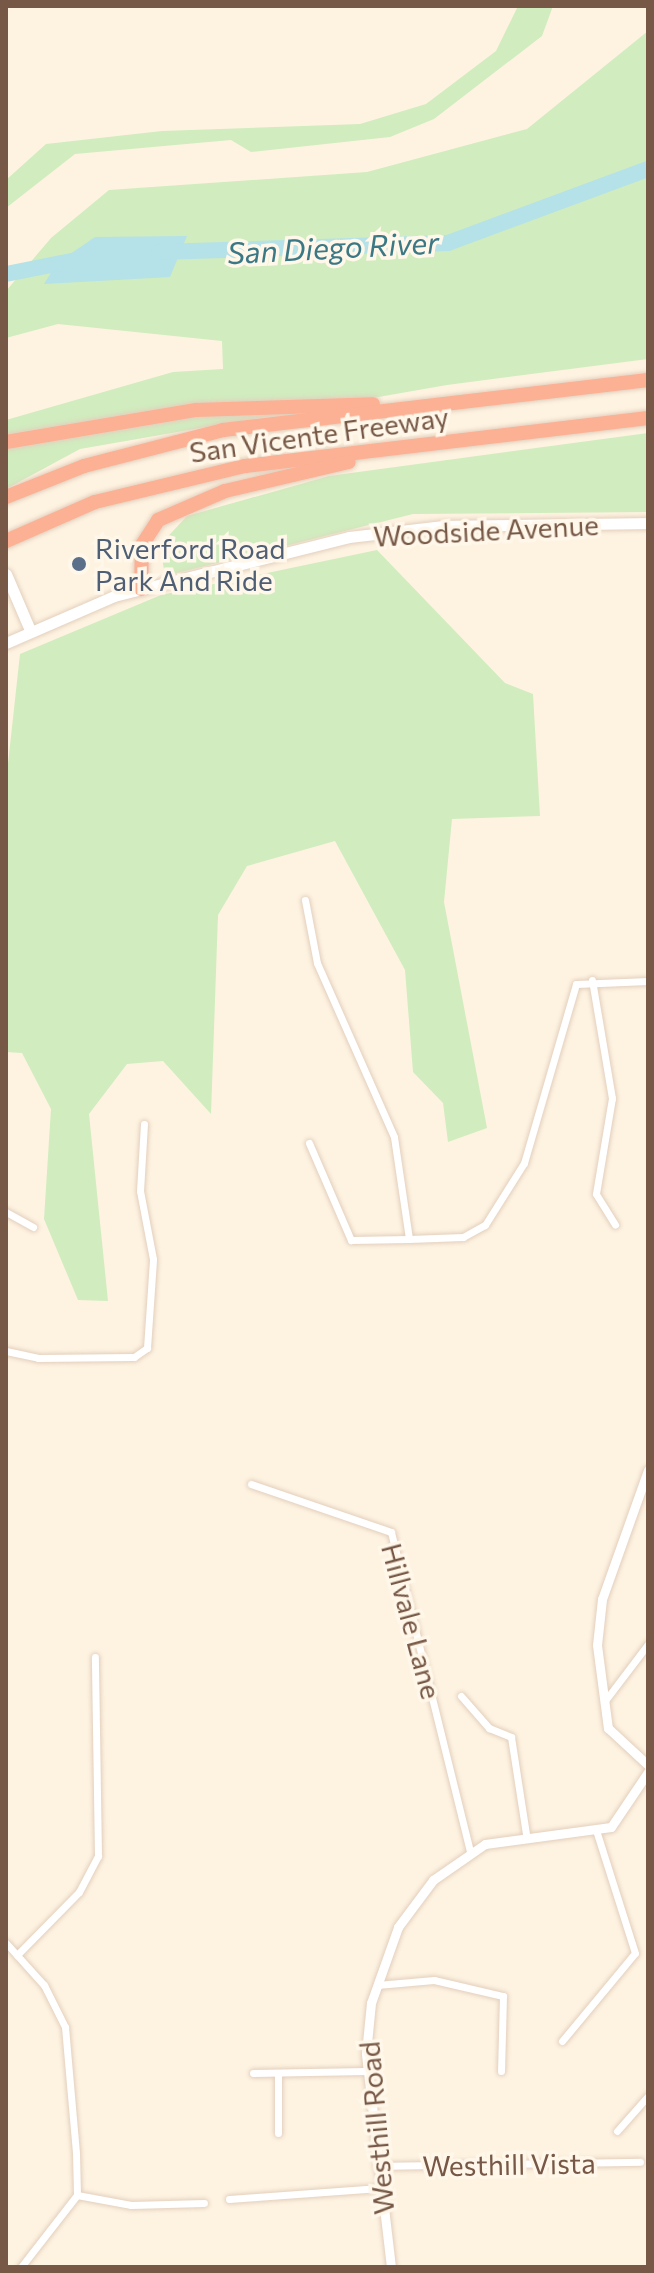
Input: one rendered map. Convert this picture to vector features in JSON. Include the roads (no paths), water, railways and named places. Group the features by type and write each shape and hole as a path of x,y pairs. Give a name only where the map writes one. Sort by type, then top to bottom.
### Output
{"highway":[{"name":"San Vicente Freeway","path":"7,497 171,441 449,403 648,380"},
{"path":"6,442 196,410 449,403"},
{"name":"San Vicente Freeway","path":"6,541 20,533 164,482 648,418"},
{"path":"141,589 148,530 178,509 274,477 519,434"}],"main road":[{"name":"Woodside Avenue","path":"6,643 30,630 141,589 404,529 648,523"},
{"path":"6,574 30,630"}],"street":[{"path":"305,900 317,963 394,1137 409,1239"},
{"path":"592,980 612,1098 596,1194 615,1224"},
{"path":"309,1143 351,1240 463,1237 485,1225 524,1163 576,984 592,980 648,981"},
{"path":"6,1351 134,1357 147,1348 153,1259 140,1191 144,1124"},
{"path":"6,1212 33,1227"},
{"path":"648,1470 602,1599 602,1704 611,1735 648,1765"},
{"name":"Hillvale Lane","path":"251,1484 391,1532 470,1852"},
{"path":"602,1704 648,1644"},
{"path":"17,1955 79,1892 98,1856 95,1657"},
{"path":"461,1696 489,1728 511,1737 526,1834"},
{"path":"562,2041 635,1953 597,1833 623,1815 648,1772"},
{"name":"Westhill Road","path":"391,2267 367,2071 377,1985 411,1906 470,1852 526,1834 597,1833"},
{"path":"6,1943 50,1995 69,2039 77,2195 21,2267"},
{"path":"377,1985 434,1980 503,1996 501,2071"},
{"path":"253,2073 367,2071"},
{"path":"278,2073 278,2133"},
{"path":"617,2131 648,2096"},
{"name":"Westhill Vista","path":"377,2166 640,2162"},
{"path":"229,2199 380,2188"},
{"path":"77,2195 131,2205 204,2203"}],"water":[{"path":"187,236 170,277 44,284 57,263 95,237"}],"waterway":[{"name":"San Diego River","path":"159,252 448,243 648,169"},
{"name":"San Diego River","path":"6,274 77,260"}],"place":[{"name":"Riverford Road Park And Ride","path":"79,564"}]}
